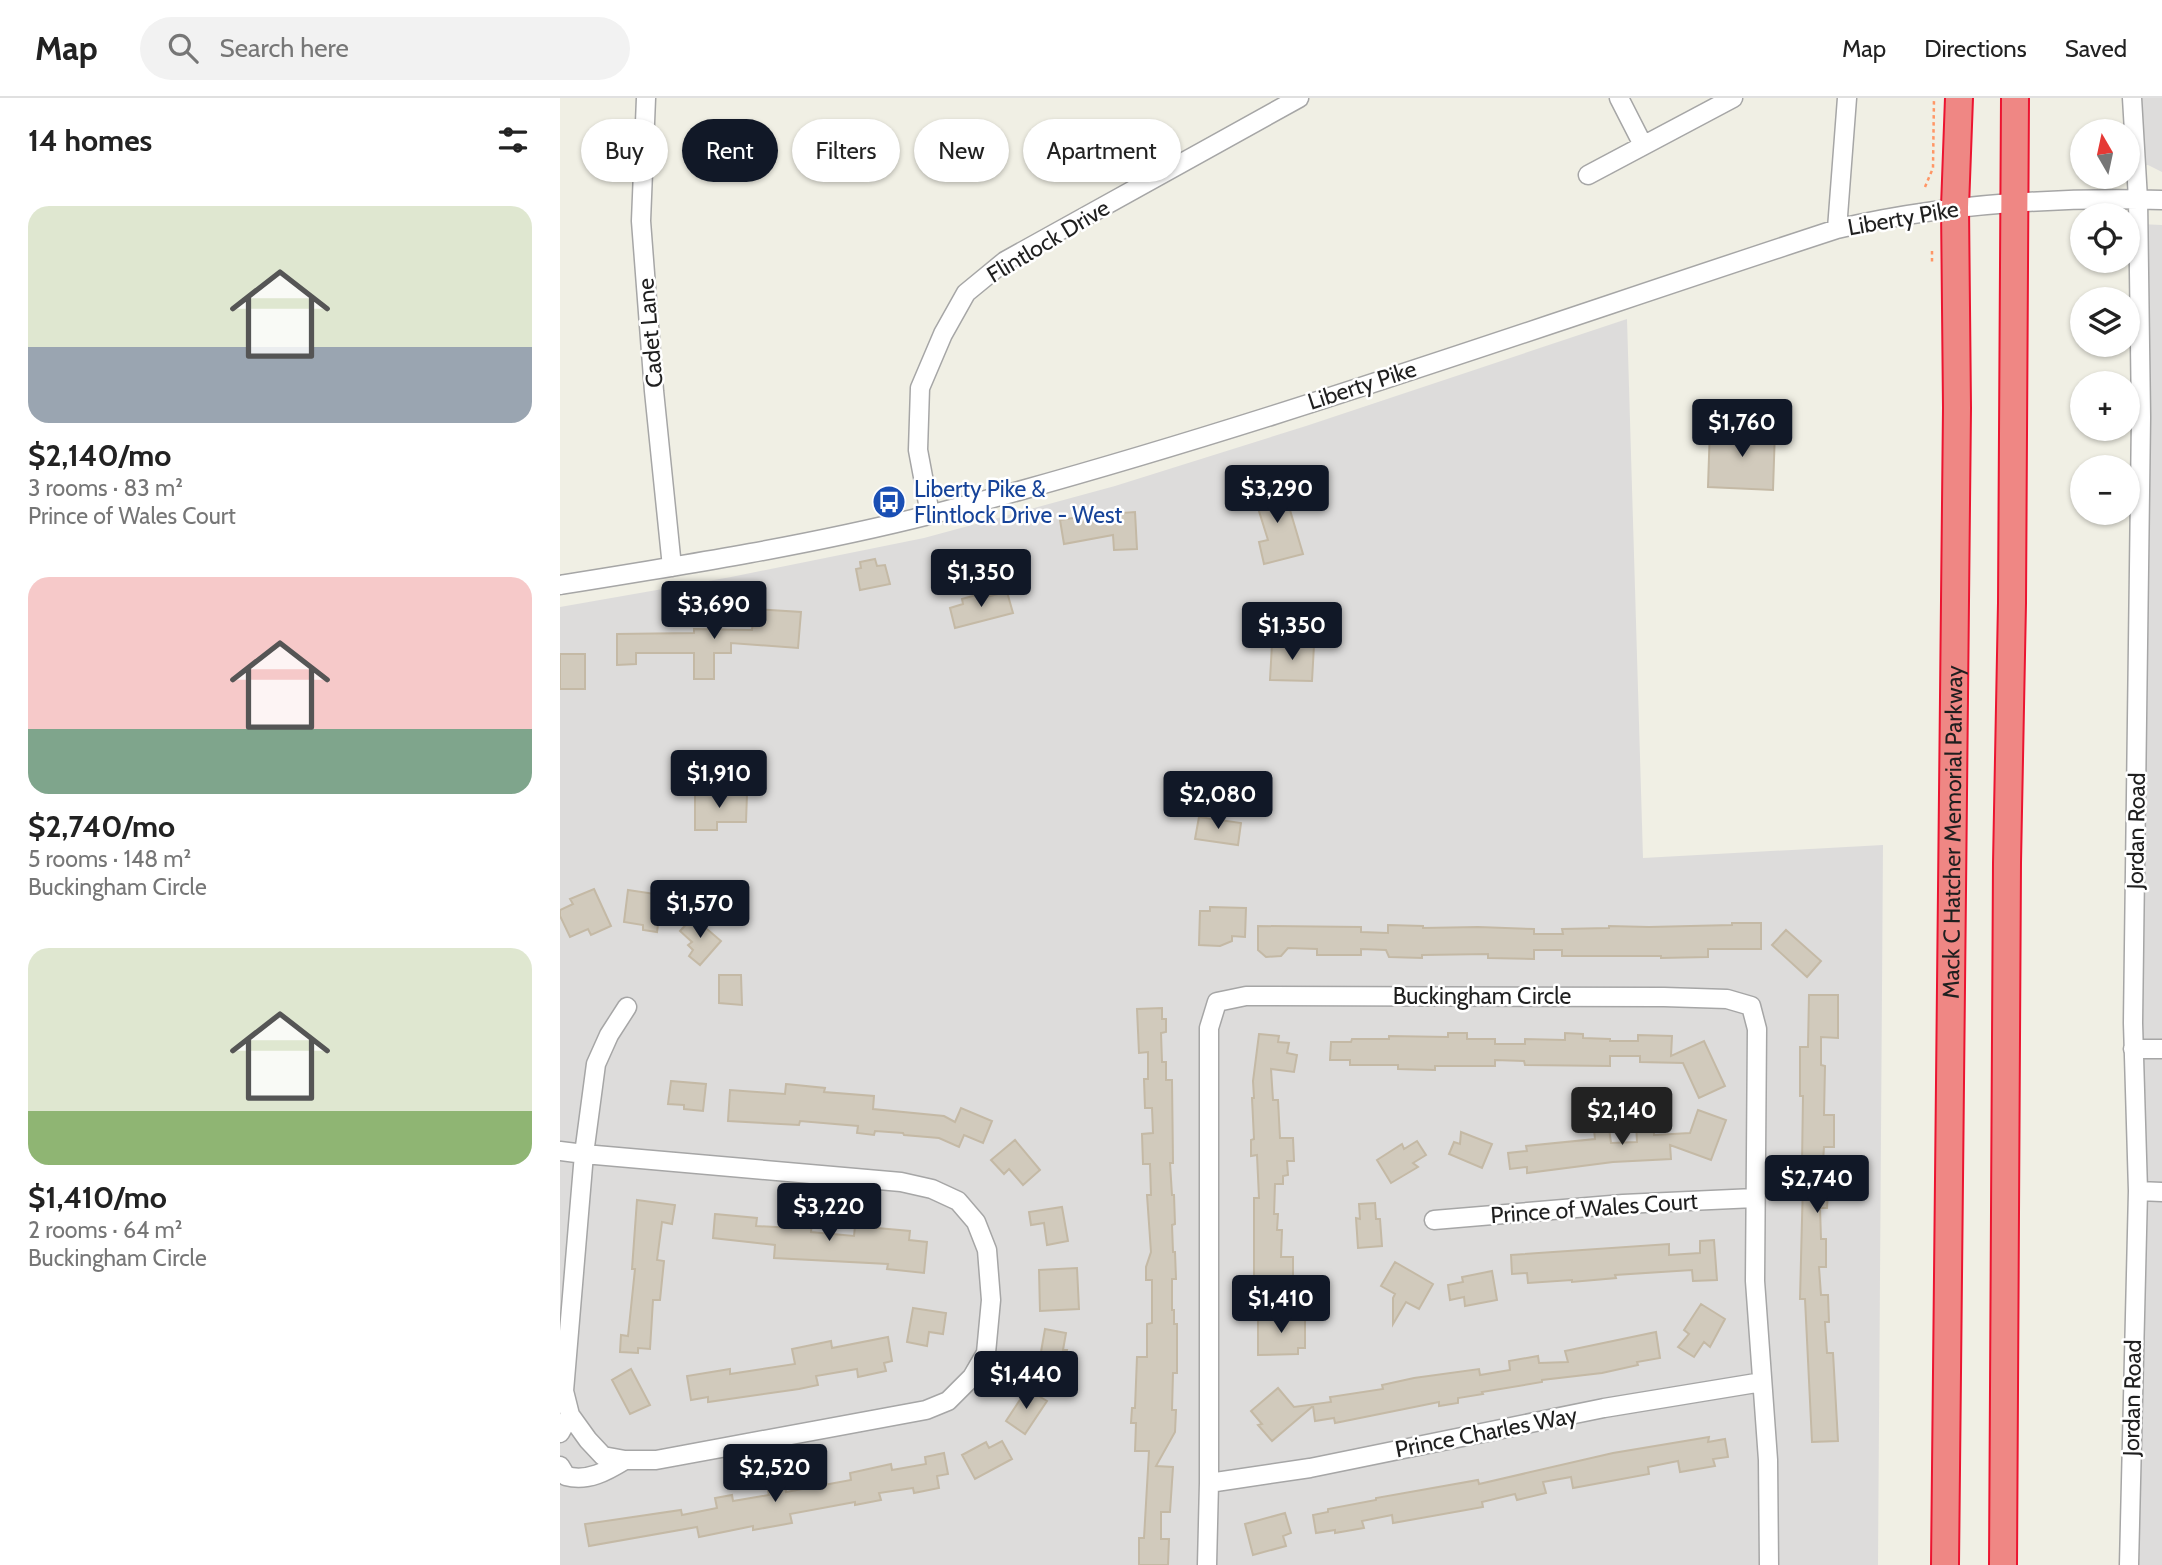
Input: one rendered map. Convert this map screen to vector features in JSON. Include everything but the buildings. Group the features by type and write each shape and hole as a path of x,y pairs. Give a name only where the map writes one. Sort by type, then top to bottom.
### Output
{"highway":[{"name":"Mack C Hatcher Memorial Parkway","path":"1945,1565 1957,408 1955,207 1959,98"},
{"path":"2003,1565 2015,98"}],"street":[{"name":"Cadet Lane","path":"646,98 641,221 654,391 673,567"},
{"name":"Flintlock Drive","path":"930,514 918,450 920,388 943,334 966,293 1004,261 1299,98"},
{"path":"1619,98 1643,145"},
{"path":"1588,175 1733,98"},
{"path":"1837,229 1847,98"},
{"name":"Jordan Road","path":"2129,1565 2138,1191 2133,1049 2141,416 2138,199 2132,98"},
{"name":"Liberty Pike","path":"560,585 805,542 930,514 1082,474 1209,436 1837,229 1889,217 1955,207 2162,200"},
{"name":"Buckingham Circle","path":"1207,1565 1209,1028 1217,1002 1246,996 1664,997 1727,999 1751,1006 1757,1029 1755,1281 1768,1460 1769,1565"},
{"path":"560,1151 584,1154 901,1182 932,1189 958,1201 976,1222 987,1250 991,1300 986,1353 972,1377 948,1401 926,1410 656,1460 625,1461 603,1455 570,1415 564,1391 584,1154 596,1064 608,1035 627,1007"},
{"path":"2133,1049 2162,1049"},
{"path":"2138,1191 2162,1192"},
{"name":"Prince of Wales Court","path":"1434,1220 1623,1204 1755,1198"},
{"name":"Prince Charles Way","path":"1209,1483 1310,1468 1604,1408 1762,1382"},
{"path":"560,1433 570,1415"},
{"path":"560,1466 566,1476 582,1479 625,1461"}],"path":[{"path":"1925,187 1933,168 1934,98"}],"shaded area":[{"path":"2132,98 2162,98 2162,172 2148,165 2140,166 2140,119 2133,119"},
{"path":"2140,224 2162,225 2162,1565 2132,1565 2137,525 2140,525"},
{"path":"1627,319 1643,858 1883,845 1878,1565 560,1565 560,607 731,577 924,538 1115,486 1306,426"}],"place":[{"name":"Liberty Pike & Flintlock Drive - West","path":"889,502"}]}
